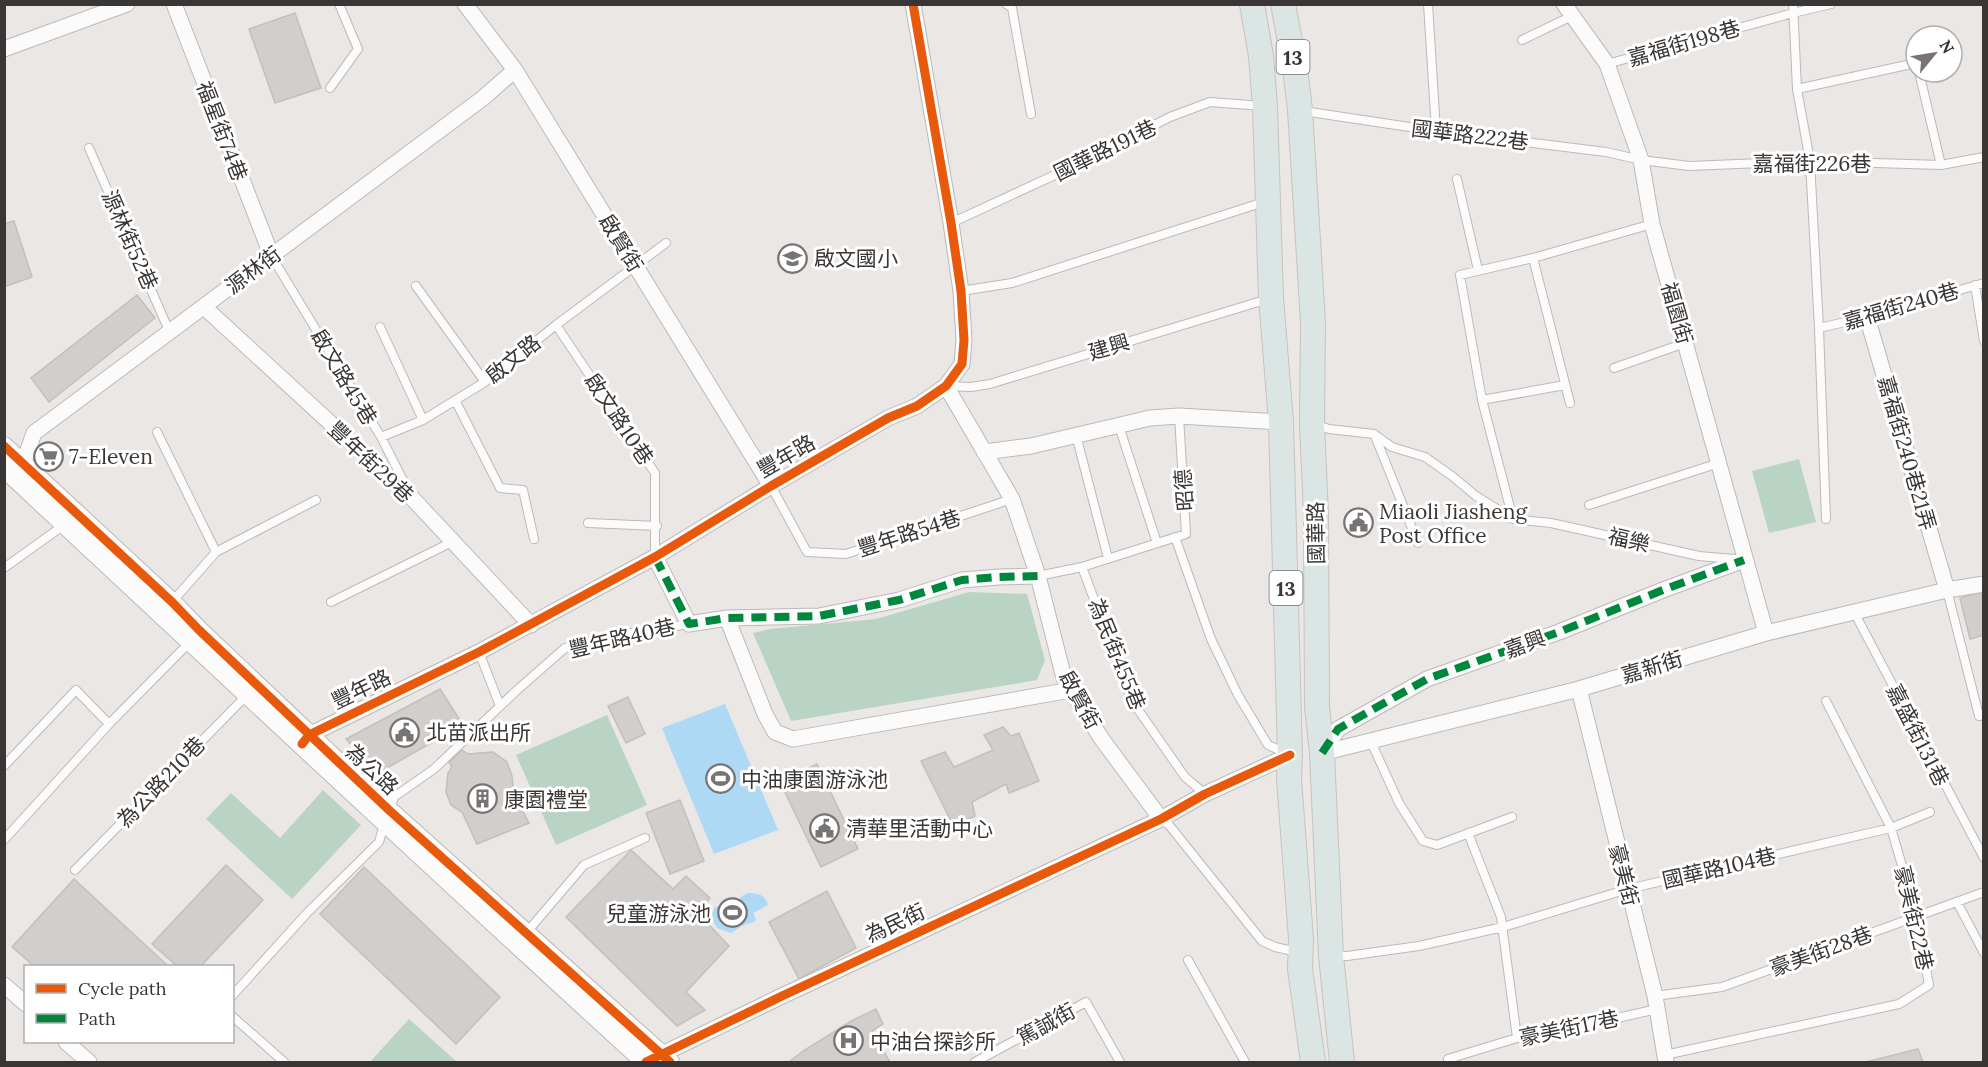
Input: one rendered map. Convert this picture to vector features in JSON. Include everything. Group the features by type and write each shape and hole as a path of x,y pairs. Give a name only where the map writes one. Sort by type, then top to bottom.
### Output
{"main road":[{"name":"國華路","path":"1252,4 1261,56 1265,106 1271,298 1281,422 1290,754 1288,779 1301,939 1300,969 1312,1062"},
{"name":"國華路","path":"1283,4 1300,110 1313,322 1312,424 1316,515 1317,707 1322,753 1331,956 1342,1062"},
{"path":"1265,106 1300,110"},
{"path":"1281,422 1312,424"},
{"path":"1290,754 1322,753"},
{"path":"1300,953 1331,956"}],"street":[{"path":"4,49 127,4"},
{"name":"福星街74巷","path":"174,4 272,256"},
{"name":"啟賢街","path":"465,4 515,70 771,486"},
{"name":"豐年路","path":"305,740 531,625 655,557 888,418 917,406 946,386 962,364 964,340 961,291 913,4"},
{"name":"福園街","path":"1568,10 1607,64 1641,160 1652,224 1766,633"},
{"name":"源林街","path":"11,471 34,433 483,98 515,70"},
{"name":"豐年街29巷","path":"204,307 412,500 531,625"},
{"name":"嘉福街240巷21弄","path":"1867,317 1947,590"},
{"name":"啟賢街","path":"946,386 1012,500 1038,576 1064,678 1101,738 1161,819"},
{"path":"984,452 1031,446 1150,418 1179,416 1281,422"},
{"name":"為公路","path":"4,447 11,471 71,518 168,609 247,694 305,740"},
{"name":"豐年路40巷","path":"655,557 689,624"},
{"name":"嘉興","path":"1322,753 1338,729 1428,679 1559,632 1744,560"},
{"path":"689,624 727,618 819,615 899,600 962,580 1038,576"},
{"name":"嘉新街","path":"1322,753 1579,689 1766,633 1947,590 1983,584"},
{"path":"727,618 765,714 776,732 793,739 1071,690"},
{"name":"為公路","path":"194,636 387,817 655,1060"},
{"name":"豪美街","path":"1579,689 1656,1003 1666,1058"},
{"name":"為民街","path":"655,1060 924,929 1161,819 1205,794 1290,754"},
{"path":"4,985 24,1002"},
{"path":"68,1043 89,1062"}],"lane":[{"path":"330,88 358,49 339,4"},
{"path":"1006,4 1012,8 1031,114"},
{"path":"1428,4 1436,131"},
{"name":"嘉福街198巷","path":"1607,64 1793,9 1831,4"},
{"path":"1793,9 1797,89 1810,161 1826,519"},
{"path":"1522,40 1568,10"},
{"path":"1797,89 1904,66"},
{"path":"1921,84 1941,165"},
{"name":"國華路191巷","path":"951,223 1170,117 1210,102 1265,106"},
{"name":"國華路222巷","path":"1300,110 1436,131 1606,152 1641,160"},
{"name":"源林街52巷","path":"89,148 170,333"},
{"name":"嘉福街226巷","path":"1641,160 1689,166 1810,161 1941,165 1983,157"},
{"path":"1457,179 1478,270"},
{"path":"961,291 1012,283 1268,201"},
{"path":"1513,519 1482,400 1460,275 1533,258 1652,224"},
{"name":"啟文路","path":"381,437 423,420 485,382 634,265 666,243"},
{"name":"啟文路45巷","path":"272,256 381,437 412,500"},
{"path":"1533,258 1570,404"},
{"path":"1979,284 1983,341"},
{"name":"嘉福街240巷","path":"1819,328 1867,317 1979,284"},
{"path":"416,286 485,382"},
{"name":"建興","path":"946,386 971,387 990,384 1271,298"},
{"name":"啟文路10巷","path":"556,325 655,473 657,526 655,557"},
{"path":"380,327 423,420"},
{"path":"1614,368 1685,343"},
{"path":"1482,400 1565,385"},
{"path":"455,400 500,488 523,490 534,539"},
{"name":"昭德","path":"1038,576 1082,567 1186,534 1179,416"},
{"name":"福樂","path":"1312,424 1329,429 1374,434 1392,447 1425,457 1476,496 1513,519 1551,523 1699,556 1744,560"},
{"name":"昭德","path":"1119,426 1157,543"},
{"path":"156,432 216,552"},
{"path":"1374,434 1418,543"},
{"path":"1076,435 1108,558"},
{"name":"福樂","path":"1588,505 1719,463"},
{"name":"豐年路54巷","path":"771,486 807,552 846,554 1012,500"},
{"path":"168,609 216,552 316,500"},
{"path":"4,568 71,518"},
{"path":"588,523 657,526"},
{"path":"1176,537 1212,639 1238,695 1268,745 1290,754"},
{"path":"331,602 452,542"},
{"name":"為民街455巷","path":"1082,567 1132,701 1185,777 1205,794"},
{"path":"1947,590 1981,715"},
{"name":"嘉盛街131巷","path":"1854,612 1983,858"},
{"name":"豐年路40巷","path":"234,994 307,913 379,842 394,797 434,769 565,648 618,635 689,624"},
{"path":"4,840 109,724 194,636"},
{"path":"479,652 500,706"},
{"path":"4,766 76,690 109,724"},
{"name":"為公路210巷","path":"75,870 247,694"},
{"name":"豪美街22巷","path":"1666,1058 1899,1004 1929,985 1917,917 1891,828 1826,701"},
{"path":"1371,742 1400,803 1423,841 1437,845 1512,817"},
{"name":"國華路104巷","path":"1331,956 1347,956 1419,946 1503,927 1628,889 1891,828 1930,812"},
{"name":"啟賢街","path":"1161,819 1169,825 1262,941 1275,947 1300,953"},
{"path":"1468,833 1503,927 1517,1038"},
{"path":"521,939 584,865 645,838"},
{"name":"豪美街28巷","path":"1656,1003 1722,987 1983,892"},
{"path":"1957,902 1983,953"},
{"path":"1188,960 1245,1062"},
{"name":"篤誠街","path":"975,1062 987,1060 1086,1002 1120,1062"},
{"name":"豪美街17巷","path":"1448,1059 1517,1038 1556,1032 1656,1003"},
{"path":"234,1018 284,1062"}],"green space":[{"path":"1799,459 1816,522 1769,533 1752,471"},
{"path":"969,592 1027,594 1045,660 1037,680 791,721 753,633 770,629 876,619"},
{"path":"607,715 647,805 556,845 516,755"},
{"path":"323,790 361,825 292,899 206,819 231,793 280,838"},
{"path":"409,1019 456,1061 370,1062"}],"water":[{"name":"中油康園游泳池","path":"725,704 778,830 714,854 662,728"},
{"name":"兒童游泳池","path":"748,893 761,895 768,905 753,913 756,920 730,933 717,928 710,916 715,907 738,902"}],"building":[{"path":"295,13 321,88 275,103 249,29"},
{"path":"14,221 32,277 4,287 4,224"},
{"path":"137,295 155,318 49,402 31,378"},
{"path":"1981,592 1984,601 1984,635 1970,639 1960,598"},
{"name":"北苗派出所","path":"440,689 463,725 378,773 346,739"},
{"path":"628,697 645,734 626,743 608,706"},
{"path":"1003,727 1011,736 1019,733 1039,781 1009,793 1006,784 972,802 975,816 953,825 921,761 945,752 954,767 993,750 984,735"},
{"name":"康園禮堂","path":"462,750 468,754 493,752 507,762 512,776 514,794 529,823 477,844 462,812 451,805 446,792 448,773 452,767 449,762"},
{"name":"清華里活動中心","path":"817,764 858,849 821,867 780,782"},
{"path":"680,800 704,861 670,874 646,813"},
{"path":"631,850 673,889 686,876 710,898 698,913 729,946 686,992 705,1010 677,1026 566,917"},
{"path":"226,865 263,900 202,965 176,965 152,944"},
{"path":"364,867 500,997 456,1044 320,914"},
{"path":"74,879 167,965 33,965 12,947"},
{"path":"827,891 856,948 799,979 769,922"},
{"name":"中油台探診所","path":"876,1009 883,1024 872,1031 890,1062 789,1062 853,1020"},
{"path":"1918,1049 1923,1062 1866,1062"}],"marked path":[{"path":"655,557 689,624 727,618 819,616 899,600 962,580 1038,576"},
{"path":"1322,753 1338,729 1427,679 1559,632 1744,560"}],"cycle path":[{"path":"302,744 309,735 479,652 655,557 888,418 917,406 946,386 962,364 964,340 961,291 913,4"},
{"path":"4,446 172,602 390,811 670,1062"},
{"path":"646,1062 1161,819 1205,794 1290,755"}],"place":[{"name":"啟文國小","path":"793,258"},
{"name":"7-Eleven","path":"48,456"},
{"name":"Miaoli Jiasheng Post Office","path":"1358,523"},
{"name":"北苗派出所","path":"405,732"},
{"name":"中油康園游泳池","path":"720,779"},
{"name":"康園禮堂","path":"483,799"},
{"name":"清華里活動中心","path":"825,828"},
{"name":"兒童游泳池","path":"732,913"},
{"name":"中油台探診所","path":"849,1041"}]}
